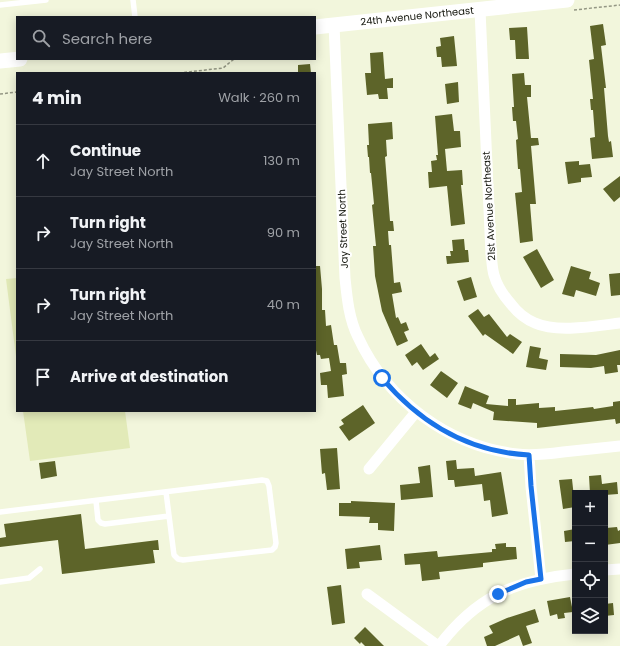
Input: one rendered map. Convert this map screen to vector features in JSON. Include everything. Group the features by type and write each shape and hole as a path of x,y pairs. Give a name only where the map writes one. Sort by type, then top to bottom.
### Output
{"main road":[{"name":"24th Avenue Northeast","path":"316,27 567,0"},
{"path":"0,61 16,59"}],"street":[{"name":"21st Avenue Northeast","path":"480,10 491,254 494,275 502,293 516,311 535,324 556,328 578,328 620,323"},
{"name":"Jay Street North","path":"334,25 344,270 348,301 353,325 358,337 382,378 416,412 437,427 464,440 494,450 529,455 620,446"},
{"path":"369,469 416,412"},
{"path":"529,455 541,579"},
{"path":"608,570 620,569"},
{"path":"367,594 438,646 449,632 483,602 526,582 572,574"}],"lane":[{"path":"0,6 46,0"},
{"path":"133,0 135,16"},
{"path":"0,512 262,480 267,481 269,486 276,543 275,547 272,550 183,560 178,559 174,555 166,492"},
{"path":"96,500 98,520 100,523 106,524 169,516"},
{"path":"0,582 29,578 40,569"}],"path":[{"path":"188,72 223,68 233,60"},
{"path":"0,94 16,92"}],"green space":[{"path":"16,278 16,356 6,279"},
{"path":"23,412 125,412 130,448 30,461"}],"building":[{"path":"603,24 606,45 601,46 606,88 604,88 608,136 609,142 611,141 613,157 592,159 590,138 595,137 593,110 591,110 590,99 593,99 589,60 594,59 590,26"},
{"path":"527,27 529,59 516,59 515,40 510,40 509,28"},
{"path":"454,36 457,66 442,67 441,57 437,57 436,47 441,46 440,38"},
{"path":"383,52 385,79 393,78 393,88 387,88 388,99 379,99 378,94 367,95 365,73 371,73 370,53"},
{"path":"310,64 311,72 298,72 298,65"},
{"path":"524,73 525,85 531,85 531,97 527,97 531,138 538,138 539,145 531,146 536,204 530,204 533,241 520,243 515,193 522,192 520,169 518,169 516,140 518,139 516,121 513,121 512,107 514,107 512,74"},
{"path":"458,82 459,102 447,104 445,84"},
{"path":"452,114 454,131 460,131 461,147 445,149 447,171 462,170 463,185 461,185 465,224 451,226 447,186 429,188 428,172 432,172 431,161 437,160 436,155 438,155 435,116"},
{"path":"392,122 393,139 386,140 387,156 385,157 390,221 393,221 394,231 388,231 389,245 391,245 394,283 400,282 402,292 392,294 396,318 398,317 401,324 406,322 409,330 404,332 408,341 397,346 382,311 375,276 373,246 376,246 372,205 374,204 367,145 369,145 368,124"},
{"path":"579,161 579,165 590,164 592,177 581,178 581,182 568,184 565,162"},
{"path":"620,176 620,197 614,202 603,189"},
{"path":"464,239 465,250 468,250 469,262 447,264 446,256 451,256 450,251 453,251 452,240"},
{"path":"537,249 554,280 541,288 523,257"},
{"path":"316,266 320,266 322,310 325,310 326,326 331,325 334,345 337,345 340,363 346,363 347,374 342,375 344,396 328,398 327,385 321,385 320,373 331,371 329,358 321,359 320,355 317,355"},
{"path":"571,266 591,272 589,279 600,283 596,296 576,290 574,297 562,294"},
{"path":"620,273 620,295 611,296 609,274"},
{"path":"471,277 477,297 464,301 457,281"},
{"path":"478,309 484,317 489,314 507,337 510,334 522,342 513,354 485,334 483,336 468,316"},
{"path":"421,344 430,357 435,353 439,359 423,370 417,362 412,366 405,355"},
{"path":"530,346 541,348 539,358 548,360 546,370 526,367"},
{"path":"620,350 620,365 617,365 618,372 605,374 604,366 591,368 560,367 560,354 596,355"},
{"path":"441,371 458,383 447,398 430,385"},
{"path":"465,386 489,396 486,404 508,406 508,399 516,399 516,405 539,403 539,408 555,407 555,411 593,407 594,409 613,406 613,402 620,401 620,423 616,424 615,419 537,428 537,423 493,420 494,412 473,403 471,409 458,404"},
{"path":"363,405 375,423 349,441 339,427 344,424 341,420"},
{"path":"337,448 340,489 327,490 325,473 322,474 320,449"},
{"path":"456,460 457,469 474,468 475,476 501,472 508,514 492,517 490,500 484,501 482,484 455,487 454,480 448,480 446,461"},
{"path":"55,461 57,476 41,479 39,463"},
{"path":"430,465 433,497 401,500 400,485 420,483 418,467"},
{"path":"601,475 602,484 617,482 618,494 608,495 608,490 590,490 589,476"},
{"path":"572,479 572,508 563,509 559,480"},
{"path":"351,501 395,503 394,531 378,530 378,523 369,523 370,517 339,516 339,503 351,503"},
{"path":"81,514 85,549 158,540 159,550 153,550 155,563 62,574 58,540 0,547 0,538 6,537 4,524"},
{"path":"617,527 618,531 620,530 620,543 608,545 608,528"},
{"path":"572,530 572,541 565,542 564,531"},
{"path":"506,543 506,547 516,547 517,559 483,563 483,567 439,572 440,579 422,581 420,564 405,565 404,554 437,551 438,557 492,552 492,549 496,549 495,544"},
{"path":"380,545 382,560 359,562 360,568 347,569 345,549"},
{"path":"341,585 345,623 332,625 327,587"},
{"path":"570,597 572,612 564,613 565,618 558,619 557,614 550,616 547,601"},
{"path":"613,603 614,615 608,616 608,604"},
{"path":"535,609 539,622 526,626 532,643 523,646 519,635 495,646 487,646 484,637 493,633 489,626 507,618"},
{"path":"365,627 384,646 365,646 361,642 360,644 354,638"}],"route":[{"path":"382,378 416,412 437,427 464,440 494,450 529,455 541,579 526,582 498,594"}]}
